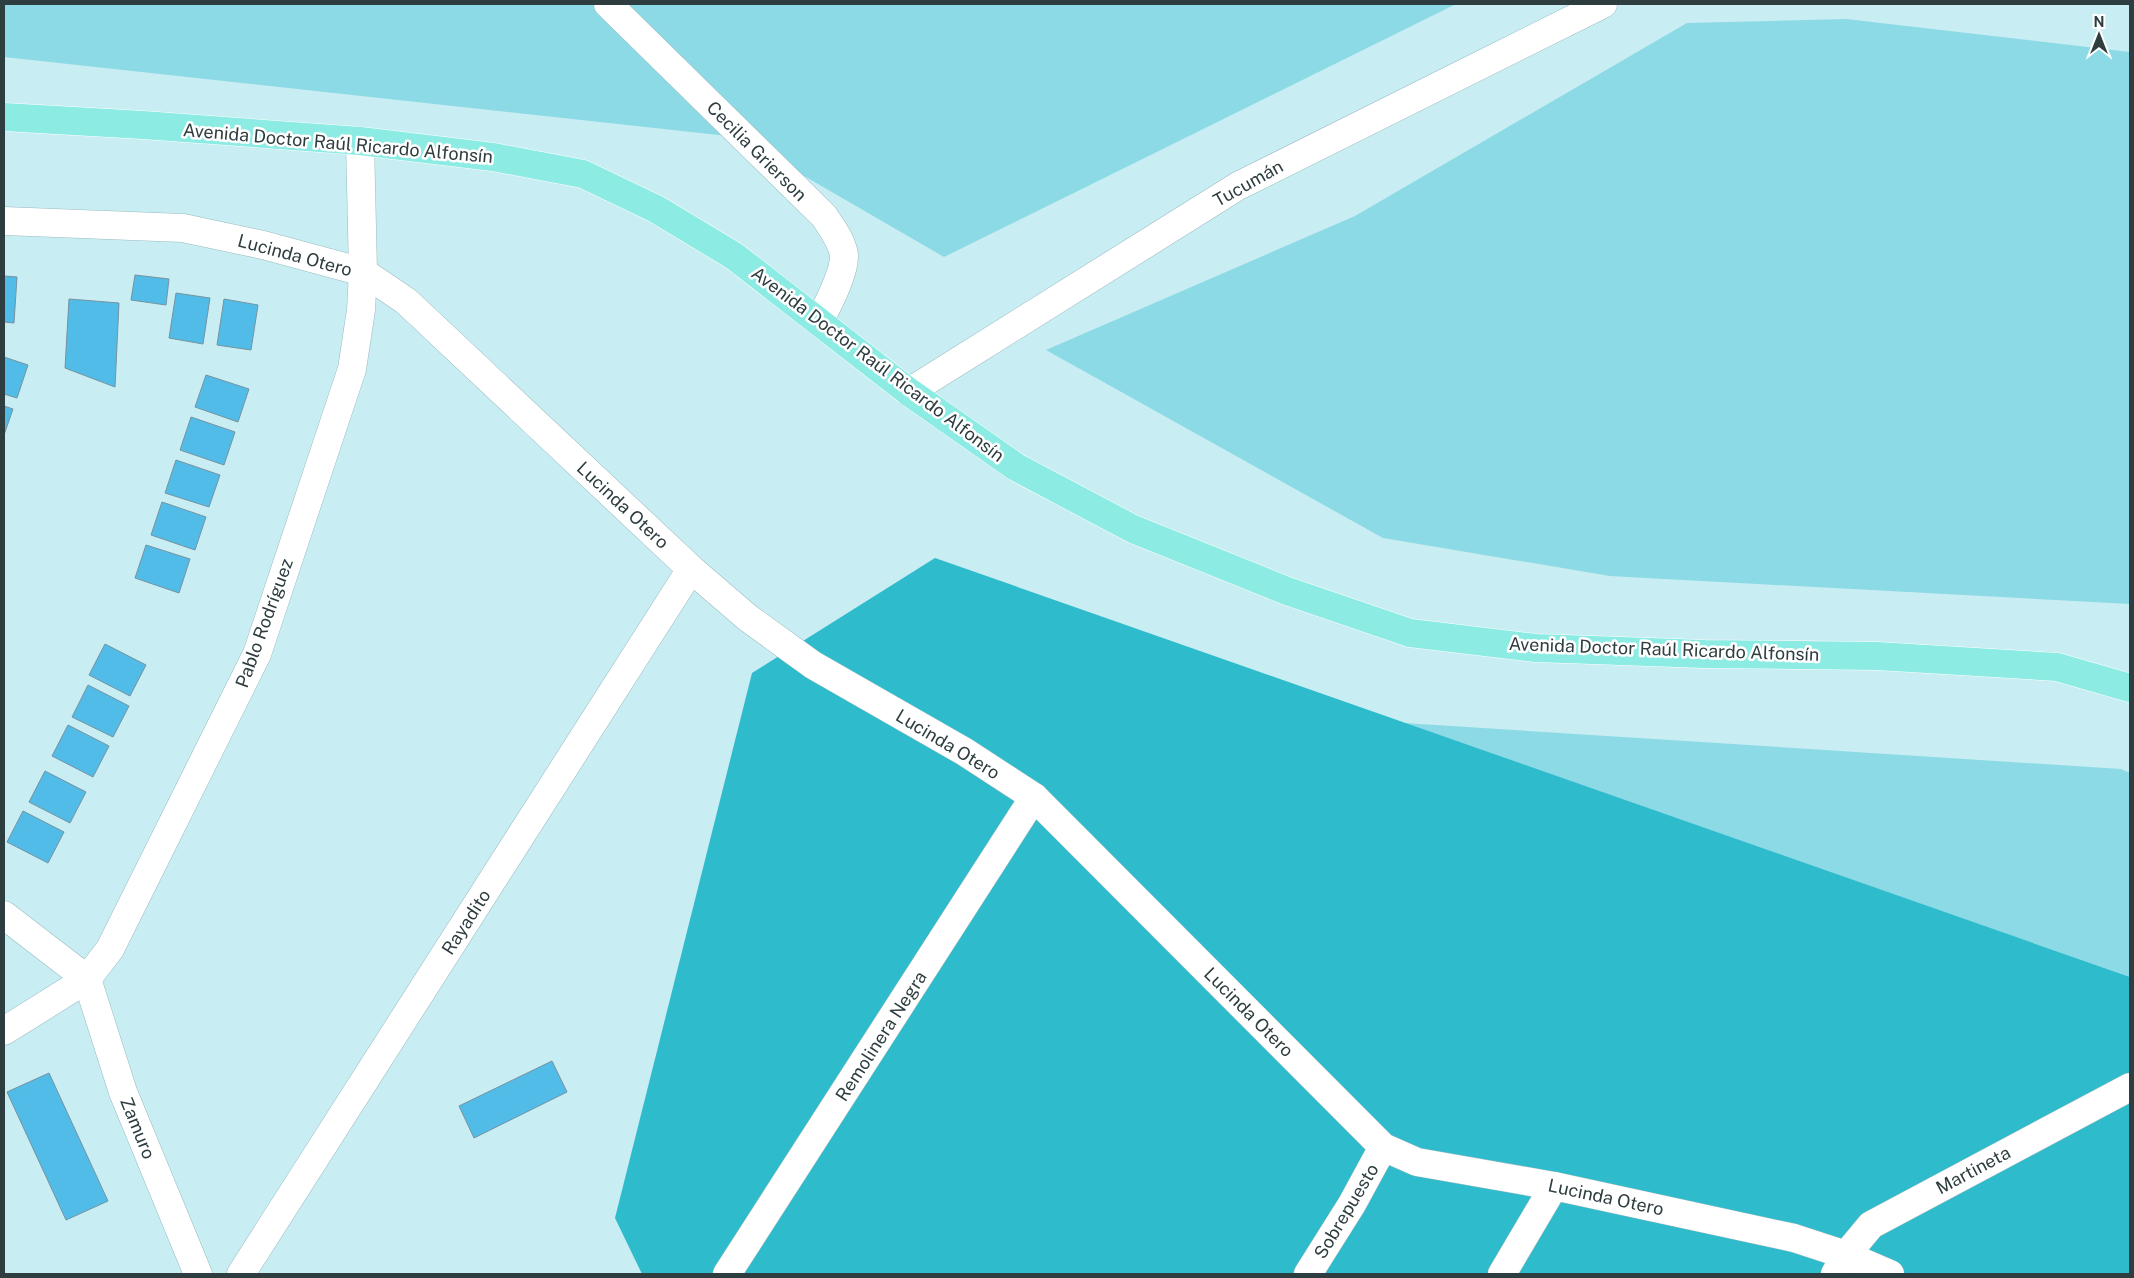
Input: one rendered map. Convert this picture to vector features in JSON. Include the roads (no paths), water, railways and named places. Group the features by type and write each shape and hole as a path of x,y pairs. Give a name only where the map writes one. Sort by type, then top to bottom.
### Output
{"main road":[{"name":"Avenida Doctor Raúl Ricardo Alfonsín","path":"4,117 360,141 493,156 583,174 656,208 734,256 909,392 1016,467 1133,529 1287,590 1410,633 1536,648 1705,654 1877,656 2057,667 2130,688"}],"street":[{"name":"Cecilia Grierson","path":"608,4 824,216 837,235 844,256 836,290 819,322"},
{"name":"Tucumán","path":"909,392 1238,186 1603,4"},
{"name":"Pablo Rodríguez","path":"4,1031 87,979 110,949 257,654 352,369 361,310 363,272 360,141"},
{"name":"Lucinda Otero","path":"4,221 183,228 263,245 363,272 406,301 690,569 748,618 813,664 965,752 1034,797 1383,1147 1417,1162 1554,1186 1794,1238 1840,1264 1890,1274"},
{"name":"Rayadito","path":"241,1274 690,569"},
{"name":"Remolinera Negra","path":"728,1274 1034,797"},
{"path":"4,915 87,979"},
{"name":"Zamuro","path":"87,979 123,1092 198,1274"},
{"name":"Martineta","path":"1840,1264 1871,1225 2130,1087"},
{"name":"Sobrepuesto","path":"1308,1274 1352,1204 1383,1147"},
{"path":"1502,1274 1554,1186"}]}
